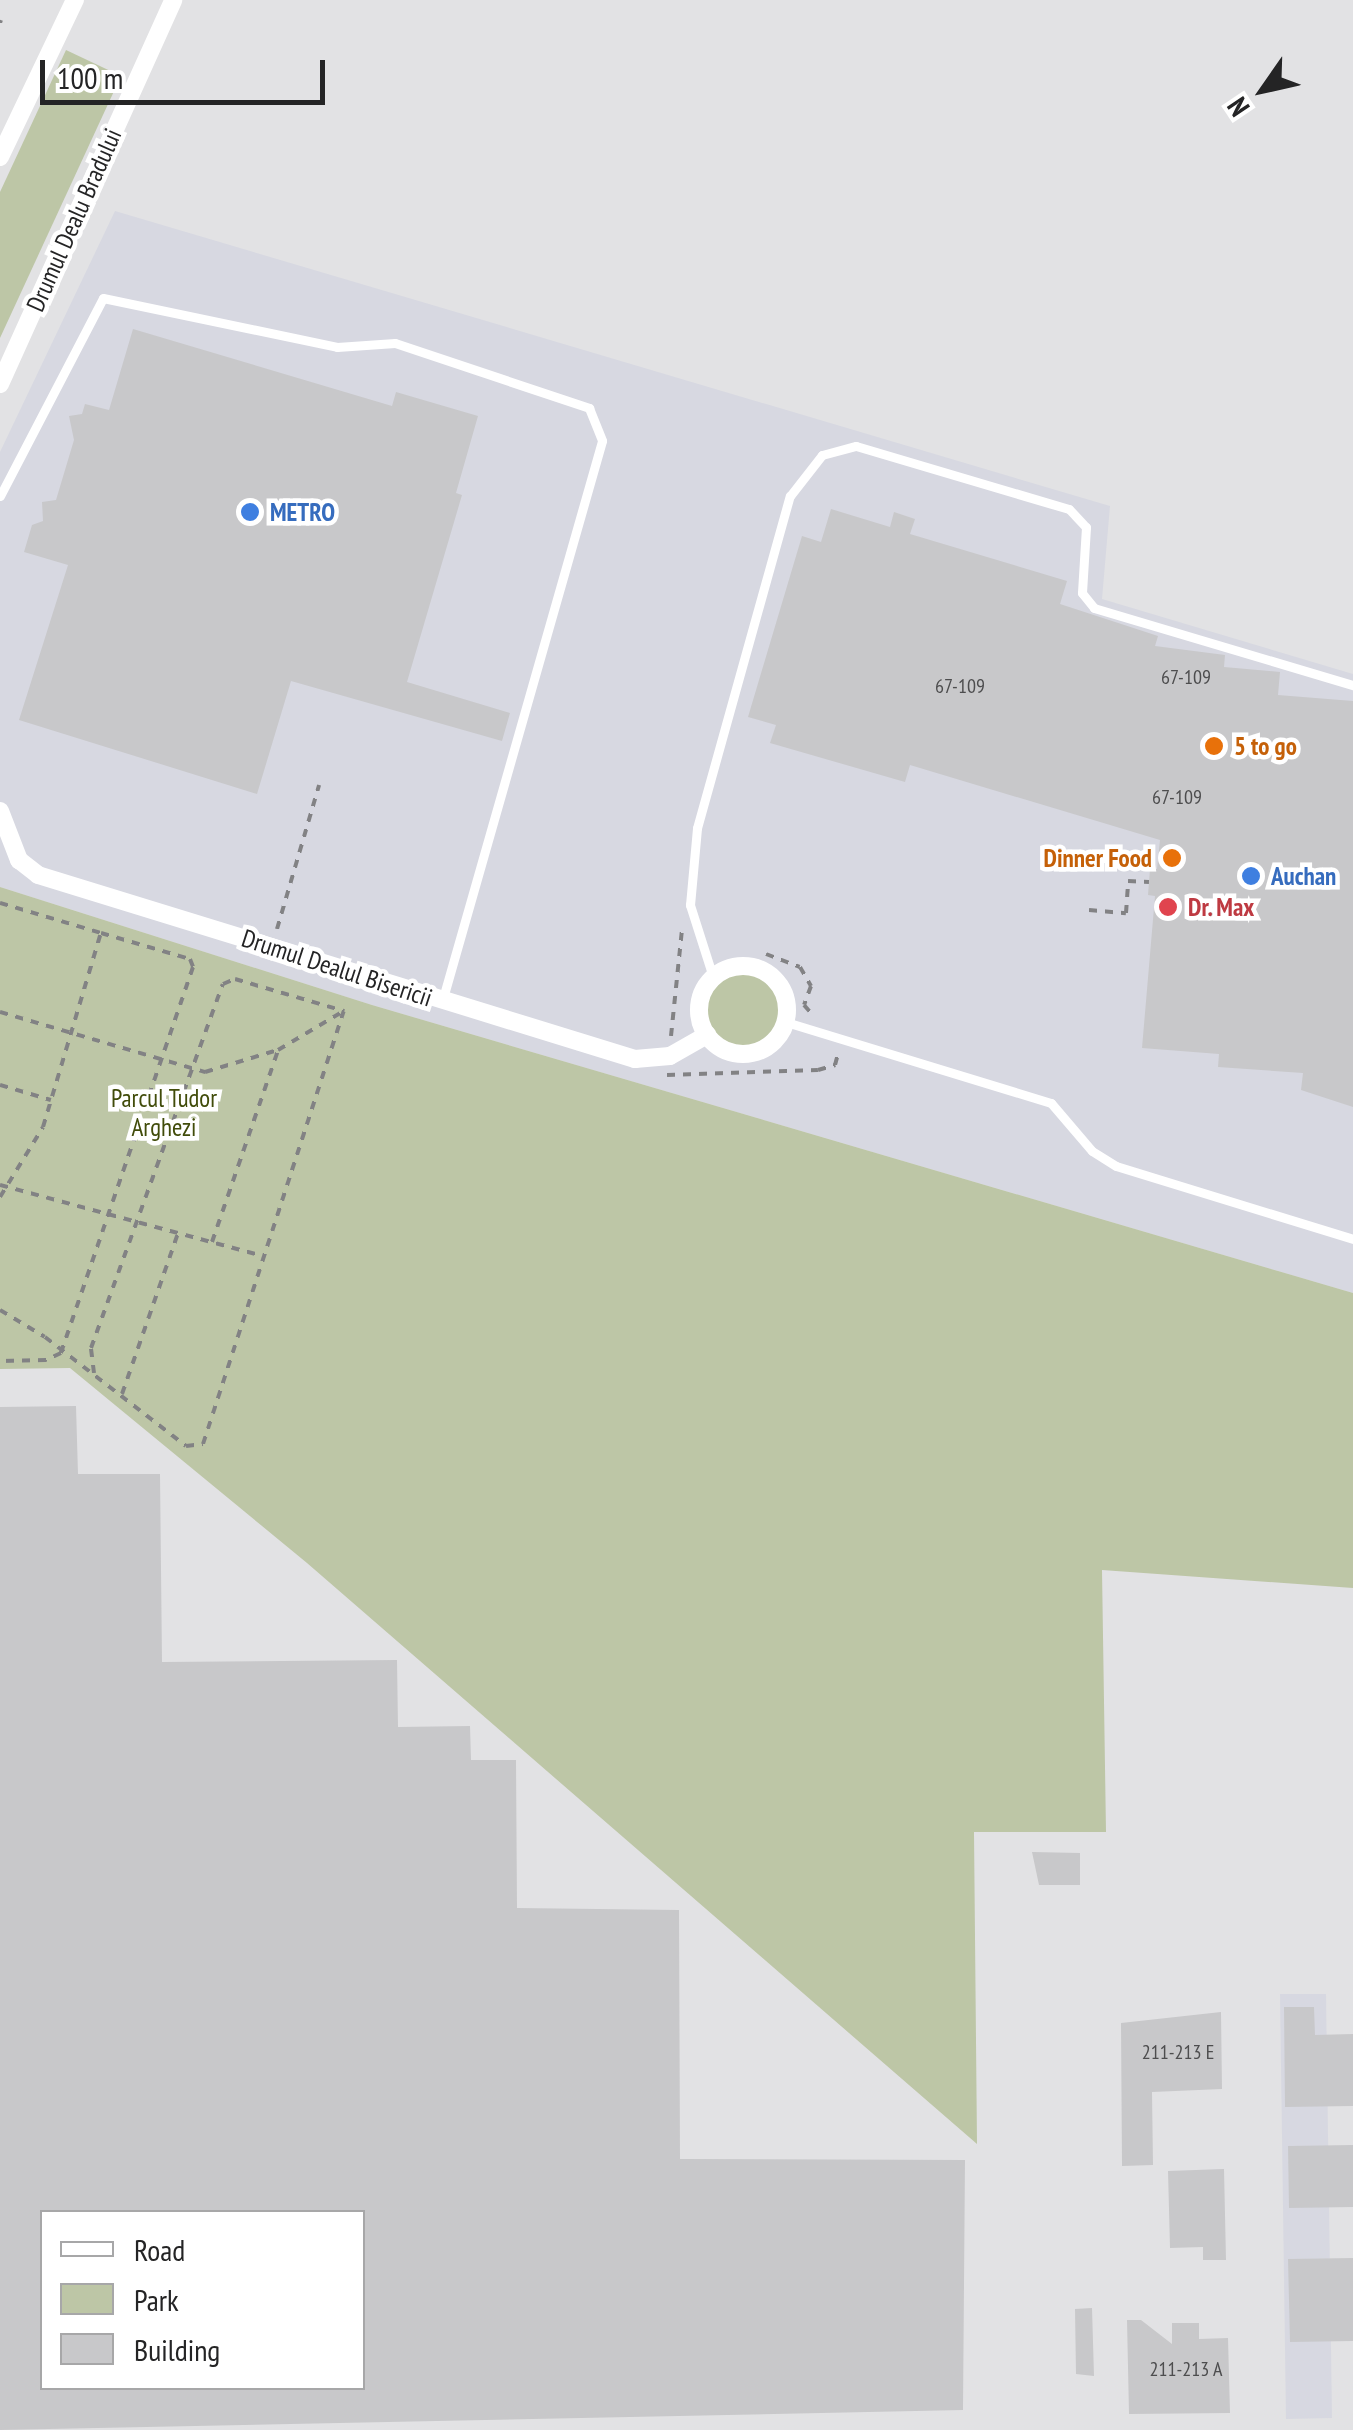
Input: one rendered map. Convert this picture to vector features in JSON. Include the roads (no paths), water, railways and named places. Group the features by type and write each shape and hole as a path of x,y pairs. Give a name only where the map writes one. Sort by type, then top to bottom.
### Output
{"street":[{"path":"0,157 75,0"},
{"name":"Drumul Dealu Bradului","path":"0,384 173,0"},
{"name":"Drumul Dealul Bisericii","path":"0,810 18,860 38,875 636,1059 670,1056 708,1035"},
{"path":"736,966 769,974 786,998 786,1022 773,1043 750,1053 726,1050 708,1035 699,1012 713,978 736,966"}],"lane":[{"path":"0,496 94,304 103,298 337,346 395,343 589,408 602,441 442,1001"},
{"path":"713,978 693,927 689,894 697,828 790,496 808,466 838,449 856,446 1069,509 1086,527 1082,593 1094,608 1353,685"},
{"path":"786,1022 1051,1104 1092,1151 1116,1166 1353,1239"}],"place":[{"name":"METRO","path":"250,512"},
{"name":"5 to go","path":"1214,746"},
{"name":"Dinner Food","path":"1172,858"},
{"name":"Auchan","path":"1251,876"},
{"name":"Dr. Max","path":"1168,907"}],"park label":[{"name":"Parcul Tudor Arghezi","path":"164,1114"}]}
